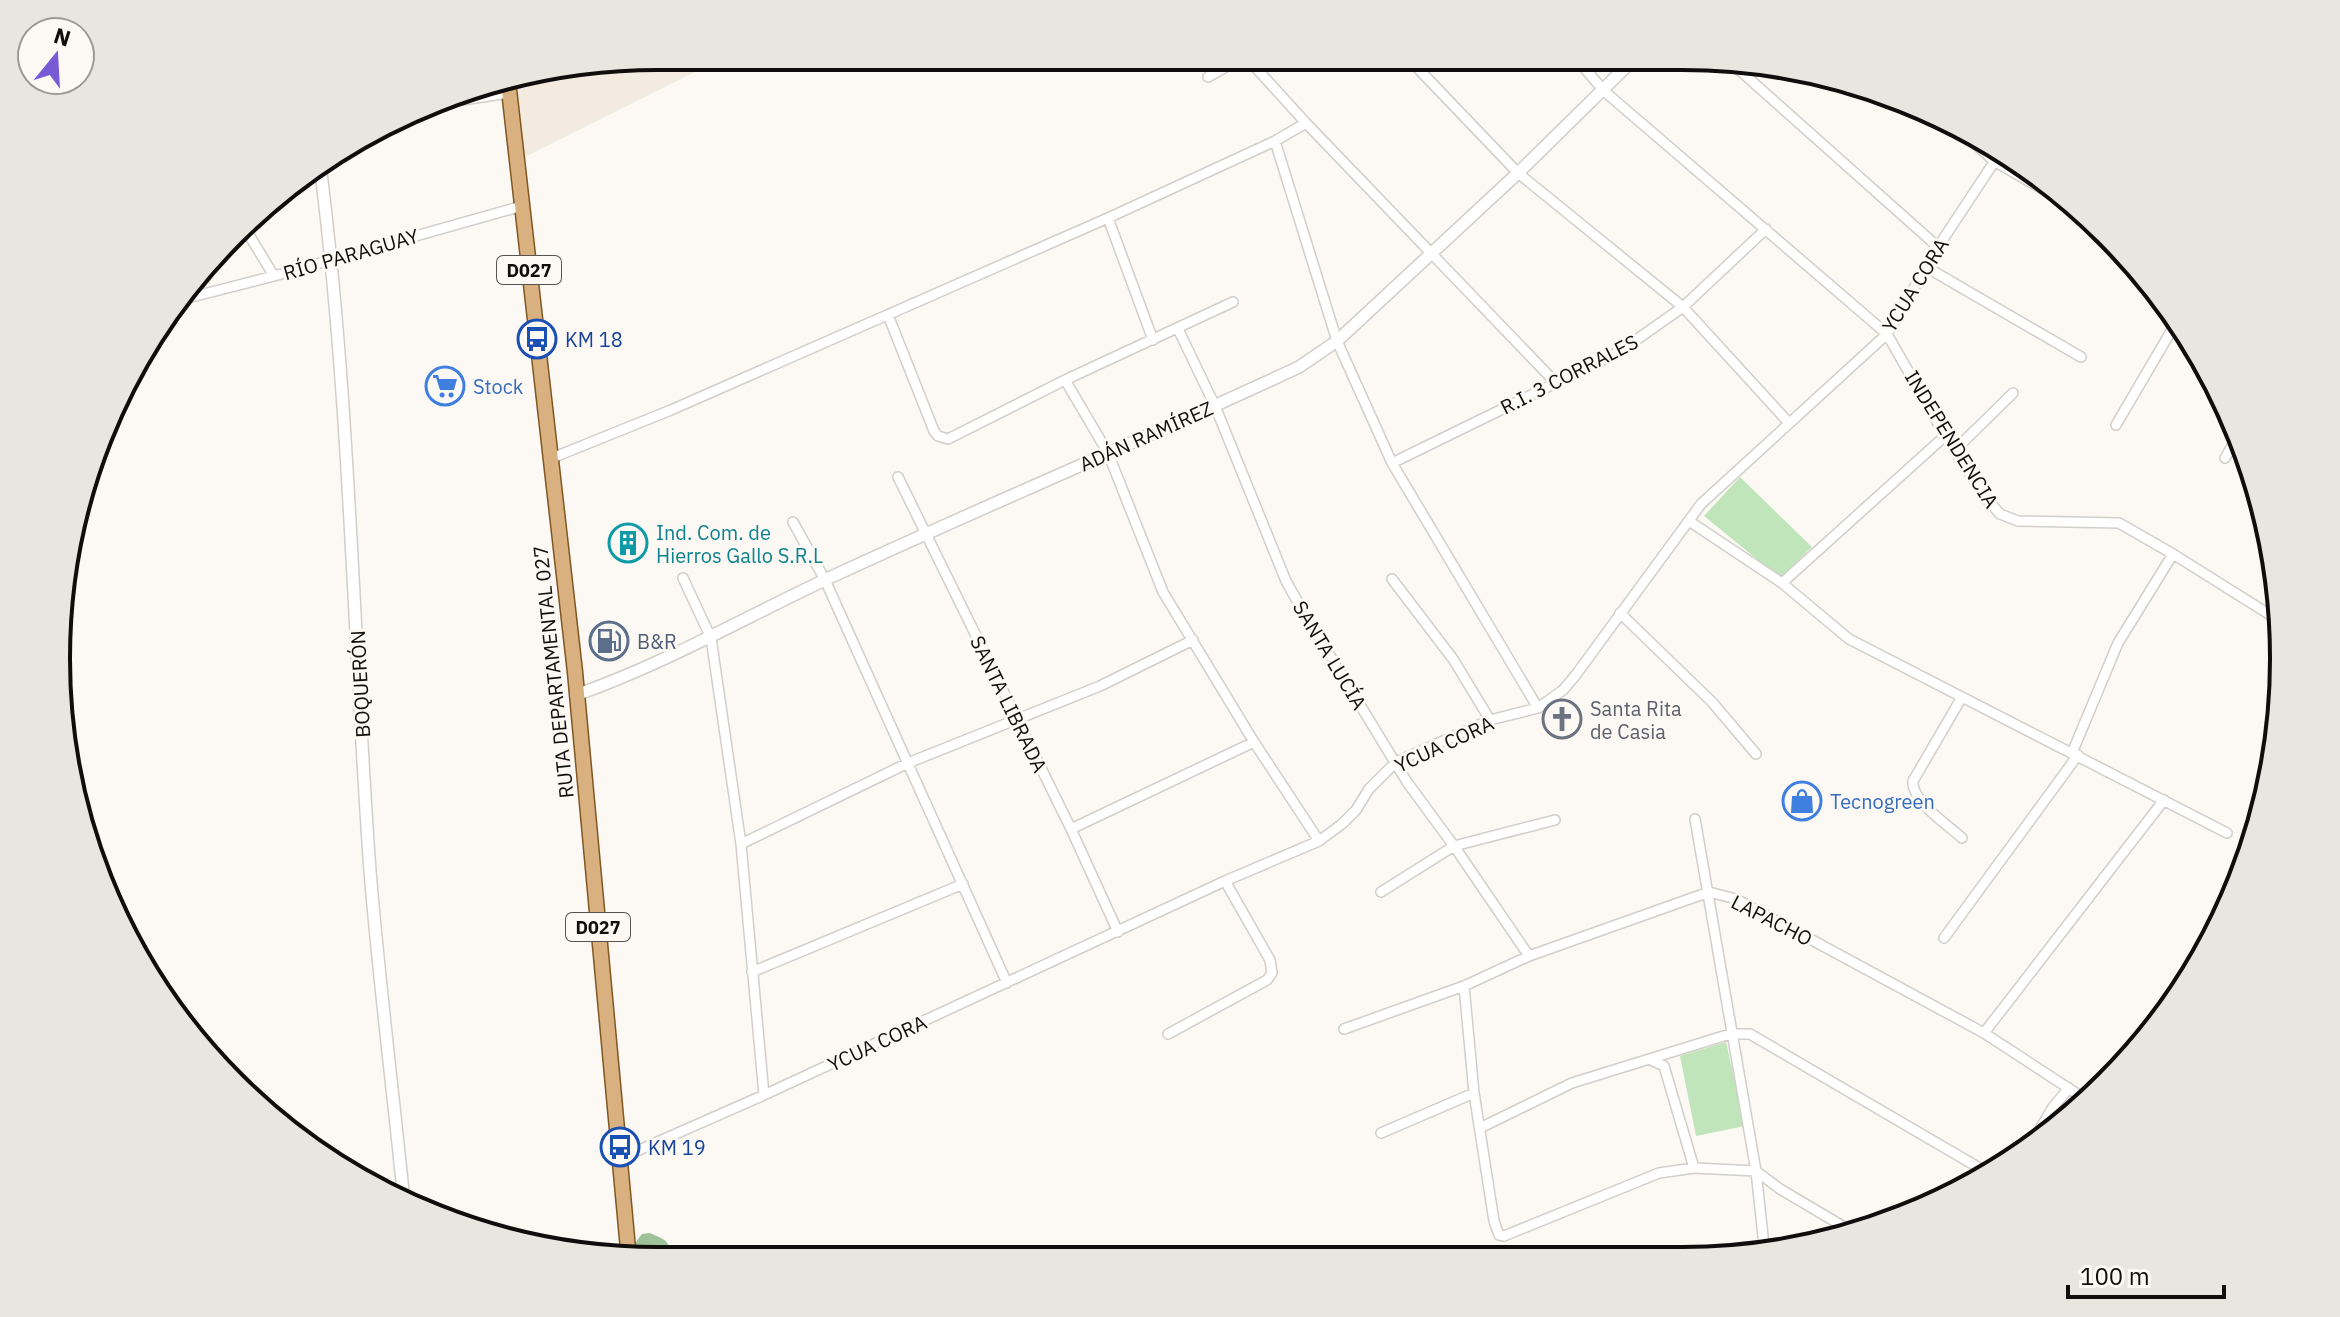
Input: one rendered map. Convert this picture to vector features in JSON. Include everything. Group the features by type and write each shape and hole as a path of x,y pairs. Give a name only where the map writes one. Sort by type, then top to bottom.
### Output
{"main road":[{"name":"RUTA DEPARTAMENTAL 027","path":"508,89 552,458 628,1246"}],"street":[{"path":"1208,77 1221,70"},
{"path":"1256,70 1555,382"},
{"path":"1419,70 1518,173 1683,307 1789,423"},
{"name":"INDEPENDENCIA","path":"1586,70 1604,91 1887,334 1945,436 1985,497 2000,514 2008,519 2119,523 2268,613"},
{"name":"ADÁN RAMÍREZ","path":"576,695 614,682 711,638 825,580 1299,367 1337,341 1624,70"},
{"path":"1743,73 1938,247"},
{"path":"552,458 682,405 1108,218 1275,141 1306,123"},
{"path":"1275,141 1337,341 1392,463 1538,708"},
{"path":"1991,159 2008,169"},
{"name":"YCUA CORA","path":"621,1158 1225,881 1319,841 1349,817 1369,789 1396,762 1490,720 1538,708 1563,690 1689,521 1718,488 1887,334 1994,161"},
{"name":"BOQUERÓN","path":"321,177 332,259 354,565 370,871 403,1188"},
{"name":"RÍO PARAGUAY","path":"195,296 522,206"},
{"path":"1108,218 1153,340"},
{"name":"R.I. 3 CORRALES","path":"1392,463 1619,352 1683,307 1766,229"},
{"path":"249,235 274,276"},
{"path":"1926,267 2081,357"},
{"path":"888,315 934,431 948,439 1065,380 1233,302"},
{"name":"SANTA LUCÍA","path":"1178,329 1215,406 1286,581 1407,782 1529,956"},
{"path":"2116,425 2171,332"},
{"path":"1065,380 1108,453 1163,592 1254,742 1319,841"},
{"path":"1955,450 2013,393"},
{"path":"1782,583 1945,436"},
{"path":"2225,458 2231,448"},
{"name":"SANTA LIBRADA","path":"898,477 1071,829 1118,932"},
{"path":"1689,521 1782,583 1849,639 2227,833"},
{"path":"793,522 825,580 1007,983"},
{"path":"1944,938 2075,754 2118,643 2173,554"},
{"path":"683,578 711,638 741,844 764,1095"},
{"path":"1392,579 1453,659 1490,720"},
{"path":"1620,613 1712,702 1756,754"},
{"path":"741,844 908,763 1100,686 1193,640"},
{"path":"1962,697 1912,787 1919,800 1962,838"},
{"path":"1071,829 1254,742"},
{"path":"1984,1033 2164,800"},
{"path":"1695,819 1756,1171 1764,1241"},
{"path":"1381,892 1454,846 1555,820"},
{"path":"1168,1034 1267,980 1272,973 1270,960 1225,881"},
{"path":"752,972 963,884"},
{"name":"LAPACHO","path":"1344,1029 1464,986 1529,956 1709,892 1736,899 1984,1033 2078,1094"},
{"path":"1464,986 1474,1093 1494,1221 1499,1235 1504,1236 1659,1173 1694,1168 1756,1171 1841,1225"},
{"path":"1480,1128 1572,1083 1730,1034 1750,1034 1978,1167"},
{"path":"1649,1059 1664,1066 1694,1168"},
{"path":"2044,1121 2069,1088"},
{"path":"1381,1133 1474,1093"}],"shaded area":[{"path":"699,70 523,158 518,87 620,71"}],"green space":[{"path":"1740,477 1812,547 1780,578 1704,516"},
{"path":"1726,1042 1745,1126 1696,1136 1680,1056"},
{"path":"650,1233 661,1238 668,1247 635,1246 642,1234"}],"place":[{"name":"KM 18","path":"537,339"},
{"name":"Stock","path":"445,386"},
{"name":"Ind. Com. de Hierros Gallo S.R.L","path":"628,543"},
{"name":"B&R","path":"609,641"},
{"name":"Santa Rita de Casia","path":"1562,719"},
{"name":"Tecnogreen","path":"1802,801"},
{"name":"KM 19","path":"620,1147"}]}
